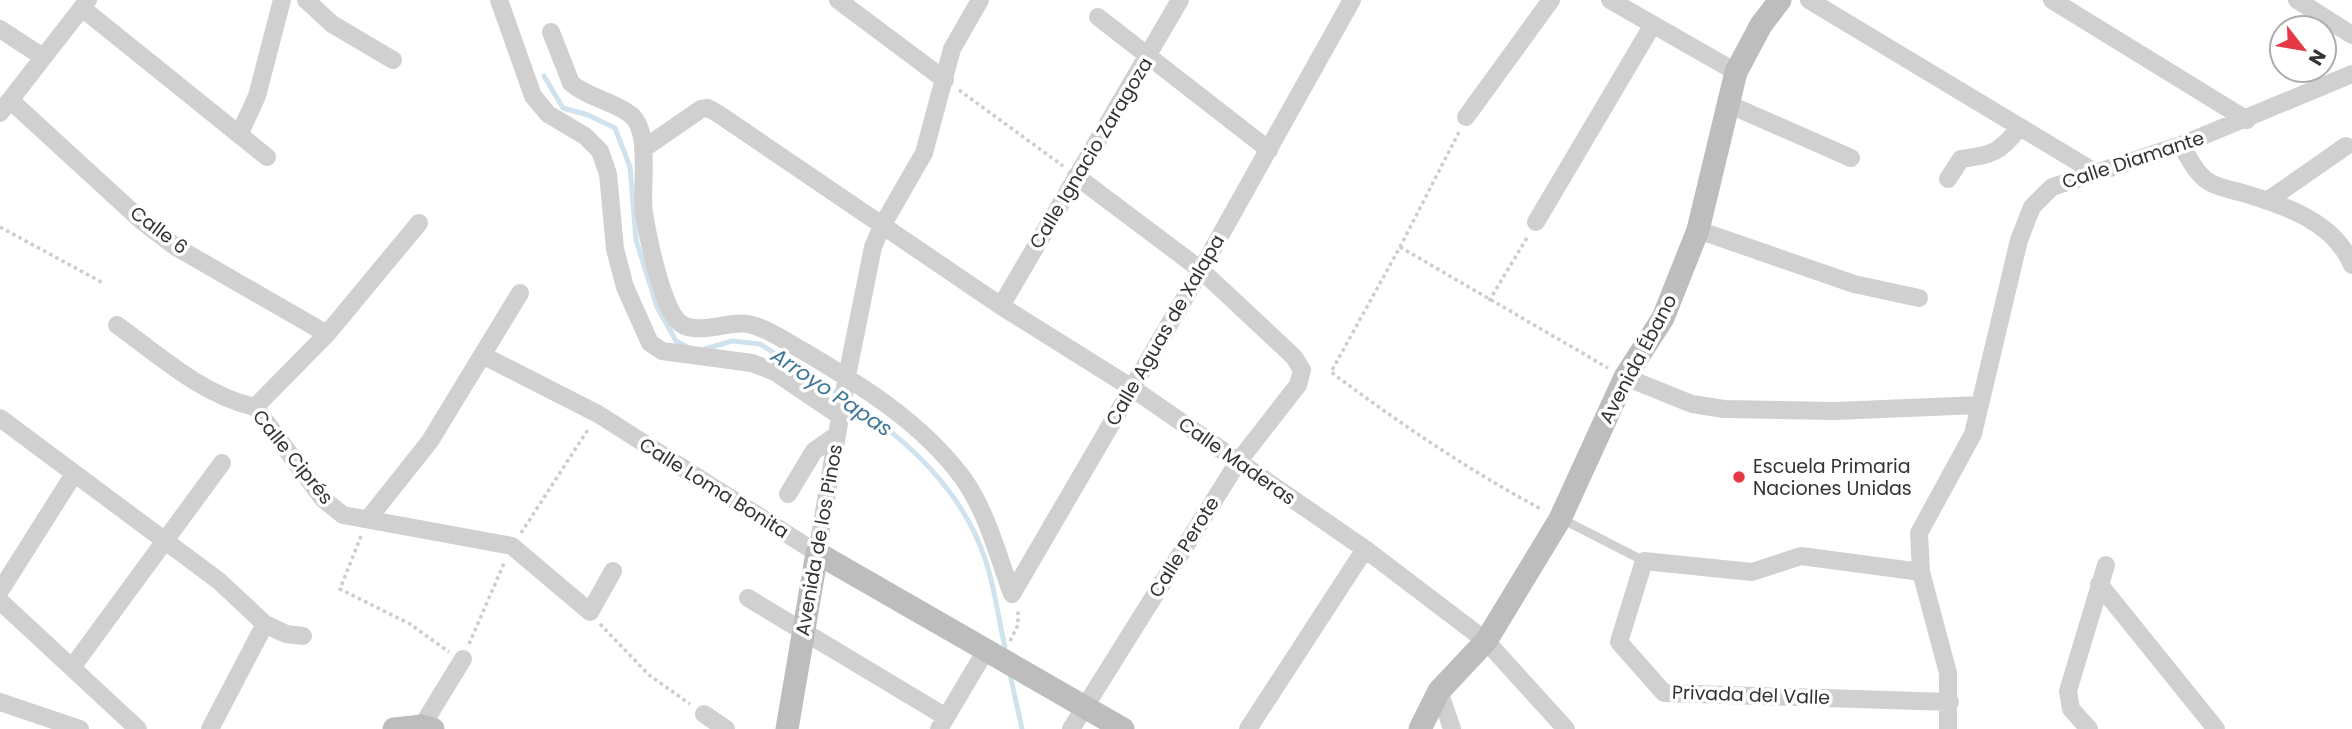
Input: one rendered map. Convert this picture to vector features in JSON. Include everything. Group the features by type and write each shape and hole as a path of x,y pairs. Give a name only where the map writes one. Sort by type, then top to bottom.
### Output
{"main road":[{"name":"Avenida Ébano","path":"1420,729 1439,691 1486,641 1560,519 1625,377 1663,318 1698,230 1736,72 1761,25 1780,0"},
{"name":"Avenida de los Pinos","path":"787,729 817,553"},
{"name":"Calle Loma Bonita","path":"817,553 1123,729"},
{"path":"394,729 427,727"}],"street":[{"path":"239,135 257,96 282,0"},
{"path":"306,0 332,24 393,60"},
{"path":"499,0 534,96 548,114 585,136 600,151 608,174 615,249 625,287 650,343 663,351 752,363 775,372 841,410"},
{"path":"838,0 945,80"},
{"name":"Avenida de los Pinos","path":"817,553 867,270 882,226 924,153 952,49 980,0"},
{"name":"Calle Ignacio Zaragoza","path":"1001,306 1180,0"},
{"name":"Calle Aguas de Xalapa","path":"1012,594 1269,150 1352,0"},
{"path":"1466,117 1550,0"},
{"path":"1609,0 1736,72"},
{"path":"1809,0 2018,129 2093,171"},
{"path":"2052,0 2077,7 2247,120"},
{"path":"2297,0 2352,35"},
{"path":"5,106 85,4 267,158"},
{"path":"1098,17 1269,150"},
{"path":"1536,222 1652,26"},
{"path":"0,29 43,57"},
{"path":"551,32 571,83 632,116 641,130 644,211 656,268 676,319 684,326 695,328 745,323 768,330 907,419 963,478 985,522 1012,594"},
{"name":"Calle Diamante","path":"1948,729 1948,673 1921,572 1919,533 1973,434 2019,240 2032,207 2052,187 2093,171 2181,145 2247,120 2352,74"},
{"path":"1728,104 1851,158"},
{"name":"Calle 6","path":"5,106 176,247 327,334"},
{"name":"Calle Maderas","path":"643,149 708,108 1001,306 1132,388 1365,549 1486,641 1566,729"},
{"path":"1948,179 1961,159 1990,155 2004,147 2018,129"},
{"path":"2181,145 2195,169 2210,183 2267,201 2329,230 2347,253 2352,265"},
{"path":"2267,201 2346,146"},
{"path":"1076,176 1200,270"},
{"path":"255,407 327,334 419,223"},
{"path":"1698,230 1854,284 1919,298"},
{"name":"Calle Perote","path":"1071,729 1238,462 1298,385 1302,370 1294,357 1200,270"},
{"path":"368,519 430,441 520,293"},
{"name":"Calle Ciprés","path":"117,325 204,388 231,402 255,407 323,499 343,514 512,546 590,612"},
{"name":"Calle Loma Bonita","path":"484,356 598,414 817,553"},
{"path":"1625,377 1692,404 1724,409 1834,411 1980,405"},
{"path":"0,418 219,581 265,624 286,634 303,636"},
{"path":"788,494 814,451 837,435"},
{"path":"73,666 222,463"},
{"path":"0,591 74,474"},
{"path":"1248,729 1365,549"},
{"path":"1644,561 1752,572 1801,556 1921,572"},
{"name":"Privada del Valle","path":"1644,561 1619,642 1664,693 1950,702"},
{"path":"2089,729 2071,709 2068,691 2106,565"},
{"path":"590,612 613,571"},
{"path":"2099,583 2216,729"},
{"path":"748,598 804,631 942,723 986,650"},
{"path":"0,601 138,729"},
{"path":"210,729 265,624"},
{"path":"427,727 463,659"},
{"path":"1439,691 1452,729"},
{"path":"0,702 80,729"},
{"path":"704,714 726,729"}],"lane":[{"path":"1560,519 1644,561"}],"path":[{"path":"945,80 1076,176"},
{"path":"1466,117 1400,247 1331,372 1401,424 1500,487 1560,519"},
{"path":"1489,301 1536,222"},
{"path":"0,227 103,283"},
{"path":"1400,247 1489,301 1625,377"},
{"path":"368,519 340,589 410,624 435,644 463,659"},
{"path":"1010,665 1010,643 1018,625 1018,608 1012,594"},
{"path":"590,612 612,640 649,675 704,714"}],"waterway":[{"name":"Arroyo Papas","path":"544,76 563,108 588,115 615,128 630,167 636,240 657,307 676,341 689,348"},
{"name":"Arroyo Papas","path":"705,349 732,341 760,344 840,395"},
{"name":"Arroyo Papas","path":"848,401 911,449 930,468 962,511 975,534 988,570 1005,647"},
{"name":"Arroyo Papas","path":"1010,674 1022,729"}],"place":[{"name":"Escuela Primaria Naciones Unidas","path":"1739,477"}]}
